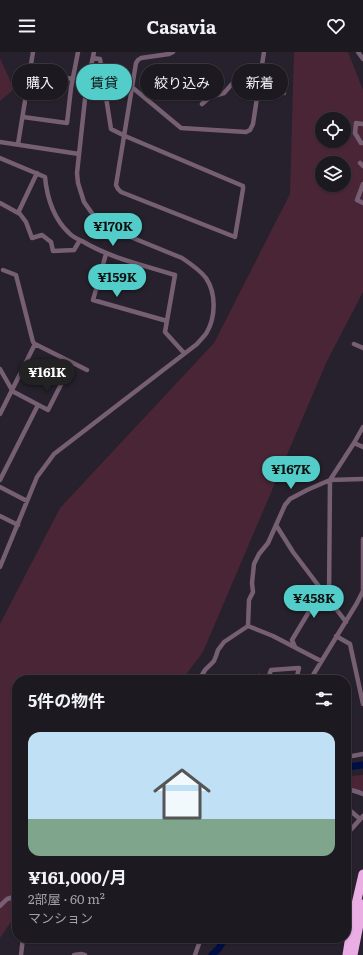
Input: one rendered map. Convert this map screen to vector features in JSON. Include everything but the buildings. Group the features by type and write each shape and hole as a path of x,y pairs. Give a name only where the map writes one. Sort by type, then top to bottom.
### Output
{"highway":[{"path":"351,939 363,874"},
{"path":"354,955 356,918 363,904"},
{"path":"347,955 350,943"}],"street":[{"path":"31,64 33,52"},
{"path":"23,116 67,123 78,52"},
{"path":"0,567 37,477 54,454 197,344 207,332 212,321 214,309 210,287 206,278 198,270 182,258 108,227 94,216 84,202 78,183 77,173 86,90 94,52"},
{"path":"93,58 100,60 111,129 125,136 242,186 243,189 235,237 121,192 116,185 125,136 133,88 136,63 138,60 147,56 169,54 173,52"},
{"path":"262,64 264,52"},
{"path":"358,52 363,59"},
{"path":"68,78 73,79"},
{"path":"202,104 210,97 224,93 232,84"},
{"path":"133,88 181,128 246,132 252,128 256,100"},
{"path":"18,144 26,100"},
{"path":"363,124 356,123 355,133 361,143 363,143"},
{"path":"0,142 79,154"},
{"path":"0,158 45,177 49,201 61,224 70,234 106,254 175,275 165,332 184,353"},
{"path":"18,213 37,173"},
{"path":"363,184 357,200 363,203"},
{"path":"0,202 18,213 26,222 32,238 42,235 51,242 53,251 74,250 80,240"},
{"path":"106,254 93,300 167,321"},
{"path":"3,270 16,275 33,342 87,370"},
{"path":"0,414 36,344"},
{"path":"354,344 363,348"},
{"path":"0,369 12,391 48,410 72,363"},
{"path":"0,480 38,405"},
{"path":"329,600 330,480 363,427"},
{"path":"354,443 363,446"},
{"path":"248,626 249,600 253,592 252,583 254,564 258,554 268,542 285,505 290,499 330,480 363,479"},
{"path":"0,487 27,502"},
{"path":"0,516 18,525"},
{"path":"276,526 296,557 346,622"},
{"path":"313,675 346,622 363,591 363,539"},
{"path":"295,647 292,640 322,590"},
{"path":"248,626 273,636 321,661"},
{"path":"202,675 214,661 218,650 224,642 248,626"},
{"path":"336,636 350,644 363,704"},
{"path":"270,675 271,670 299,668 297,675"},
{"path":"351,756 363,754"},
{"path":"351,790 362,792 363,794"},
{"path":"351,811 362,818 351,830"},
{"path":"0,906 12,898"},
{"path":"21,955 22,943"},
{"path":"195,955 199,943"},
{"path":"74,955 85,955"}],"shaded area":[{"path":"294,52 348,52 363,90 363,292 327,361 203,652 186,675 12,675 12,920 0,938 0,624 60,508 214,343 290,194"},
{"path":"0,58 12,85 12,91 0,101"},
{"path":"363,775 363,791 351,788 351,776"}],"waterway":[{"path":"351,766 363,765"},
{"path":"212,955 222,943"}]}
